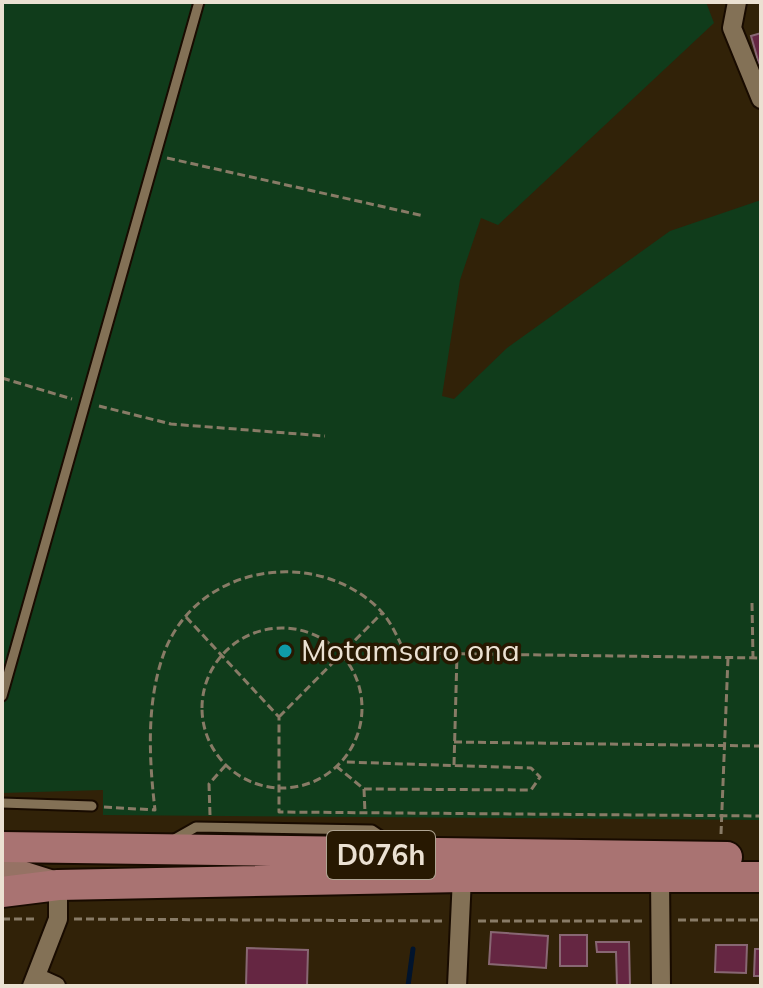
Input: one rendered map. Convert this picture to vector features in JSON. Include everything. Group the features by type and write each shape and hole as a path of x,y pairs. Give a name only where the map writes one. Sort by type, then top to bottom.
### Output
{"main road":[{"name":"D076h","path":"2,847 153,852 761,857"},
{"name":"D076h","path":"2,868 58,885 462,877 761,877"},
{"path":"2,892 58,885"}],"street":[{"path":"737,2 732,28 761,99"},
{"path":"457,986 462,877"},
{"path":"660,877 661,986"},
{"path":"56,986 34,981 58,919 58,885"}],"lane":[{"path":"2,696 199,2"},
{"path":"2,659 13,662"},
{"path":"2,803 92,806"},
{"path":"153,852 196,827 211,827 372,830 410,855"}],"path":[{"path":"155,156 424,216"},
{"path":"2,378 171,424 325,436"},
{"path":"92,806 155,810 151,773 155,691 165,652 186,617 204,598 228,582 256,572 292,572 323,577 348,588 382,613 405,653 761,658"},
{"path":"752,603 753,658"},
{"path":"279,717 382,613"},
{"path":"186,617 279,717 279,812 761,816"},
{"path":"283,627 308,632 330,644 342,655 359,685 362,710 358,735 341,762 327,775 304,786 279,789 251,784 225,766 210,747 202,720 202,693 213,667 223,654 255,632 283,627"},
{"path":"454,765 457,654"},
{"path":"721,857 728,658"},
{"path":"454,742 761,746"},
{"path":"336,766 364,789 531,790 540,777 531,768 341,762"},
{"path":"211,827 209,784 225,766"},
{"path":"364,789 365,830"},
{"path":"2,919 761,920"}],"green space":[{"path":"2,2 706,2 714,23 498,225 481,218 460,280 442,396 454,399 507,348 670,231 761,200 761,820 103,815 103,790 2,793"}],"building":[{"path":"761,33 761,71 751,36"},
{"path":"491,932 548,936 546,968 489,964"},
{"path":"560,935 587,935 587,966 560,966"},
{"path":"596,942 629,942 630,986 617,986 616,952 597,952"},
{"path":"716,945 747,945 746,973 715,972"},
{"path":"247,948 308,950 307,986 246,986"},
{"path":"755,949 761,949 761,976 754,976"}],"waterway":[{"path":"408,986 413,949"}],"place":[{"name":"Motamsaro ona","path":"285,651"}]}
